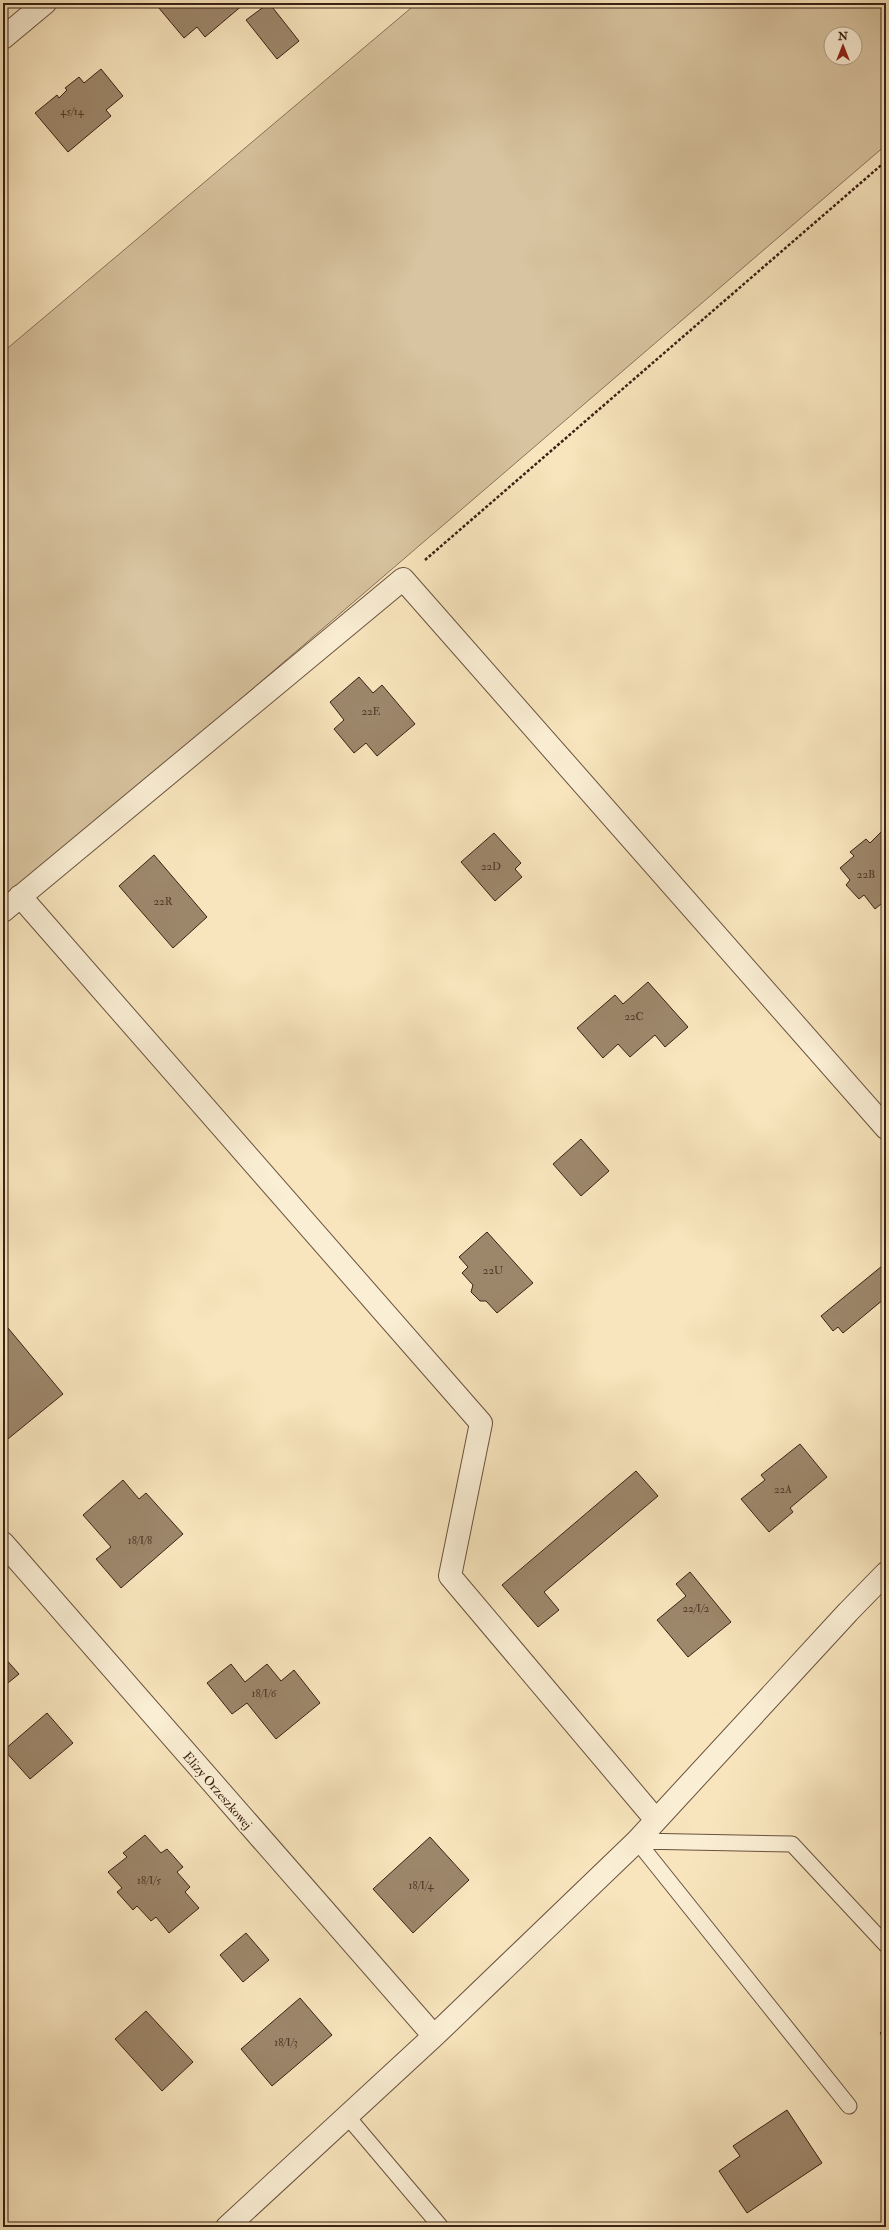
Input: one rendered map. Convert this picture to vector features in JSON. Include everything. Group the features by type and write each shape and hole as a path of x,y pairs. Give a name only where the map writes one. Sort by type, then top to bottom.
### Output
{"street":[{"path":"3,38 45,3"},
{"path":"3,911 403,579 886,1128"},
{"path":"20,896 481,1423 450,1576 656,1820"},
{"name":"Elizy Orzeszkowej","path":"3,1544 434,2036"},
{"path":"227,2227 434,2036 637,1841 848,1612 886,1573"}],"lane":[{"path":"637,1841 792,1844 886,1944"},
{"path":"637,1841 849,2106"},
{"path":"347,2116 441,2227"}],"path":[{"path":"403,579 886,161"}],"shaded area":[{"path":"417,3 886,3 886,145 3,903 3,352"}],"building":[{"path":"163,3 244,4 205,37 197,27 184,38 158,7"},
{"path":"269,3 299,41 277,59 246,20"},
{"path":"101,69 123,96 106,110 111,116 68,152 35,113 57,95 59,98 67,90 65,88 79,77 84,83"},
{"path":"359,677 373,693 382,685 415,724 377,756 366,743 354,753 334,729 344,720 330,702"},
{"path":"883,830 886,833 886,900 875,909 864,895 859,899 846,885 850,880 840,868 854,856 850,852 866,839 870,843"},
{"path":"494,833 521,863 515,869 522,877 495,901 461,862"},
{"path":"154,855 207,917 173,948 119,886"},
{"path":"648,982 688,1027 665,1047 655,1035 630,1057 618,1044 603,1058 577,1028 615,995 623,1004"},
{"path":"581,1139 609,1171 581,1196 553,1164"},
{"path":"487,1232 533,1283 497,1313 486,1301 480,1301 471,1292 473,1285 462,1273 468,1267 459,1257"},
{"path":"882,1266 886,1270 886,1302 884,1299 843,1333 838,1327 833,1331 821,1316"},
{"path":"3,1322 63,1394 3,1443"},
{"path":"800,1444 827,1477 790,1508 793,1512 769,1532 741,1499 765,1480 761,1475"},
{"path":"636,1471 658,1496 544,1592 559,1610 538,1627 502,1585"},
{"path":"123,1480 139,1499 146,1493 183,1534 121,1588 96,1559 111,1547 83,1515"},
{"path":"690,1572 731,1622 688,1657 657,1620 686,1596 676,1584"},
{"path":"3,1656 19,1674 3,1687"},
{"path":"231,1664 245,1682 267,1664 281,1681 294,1670 320,1703 276,1739 247,1703 232,1714 207,1683"},
{"path":"47,1713 73,1743 30,1779 4,1750"},
{"path":"145,1835 161,1853 167,1849 183,1867 177,1872 190,1887 185,1892 199,1908 169,1933 156,1917 151,1921 137,1906 133,1910 117,1892 122,1888 108,1872 127,1857 123,1853"},
{"path":"430,1837 469,1880 413,1933 373,1889"},
{"path":"246,1933 269,1960 243,1982 220,1955"},
{"path":"300,1998 332,2035 272,2086 241,2049"},
{"path":"146,2011 193,2062 162,2091 115,2039"},
{"path":"886,2028 886,2041 880,2033"},
{"path":"787,2110 822,2163 747,2213 719,2171 740,2156 733,2146"}]}
